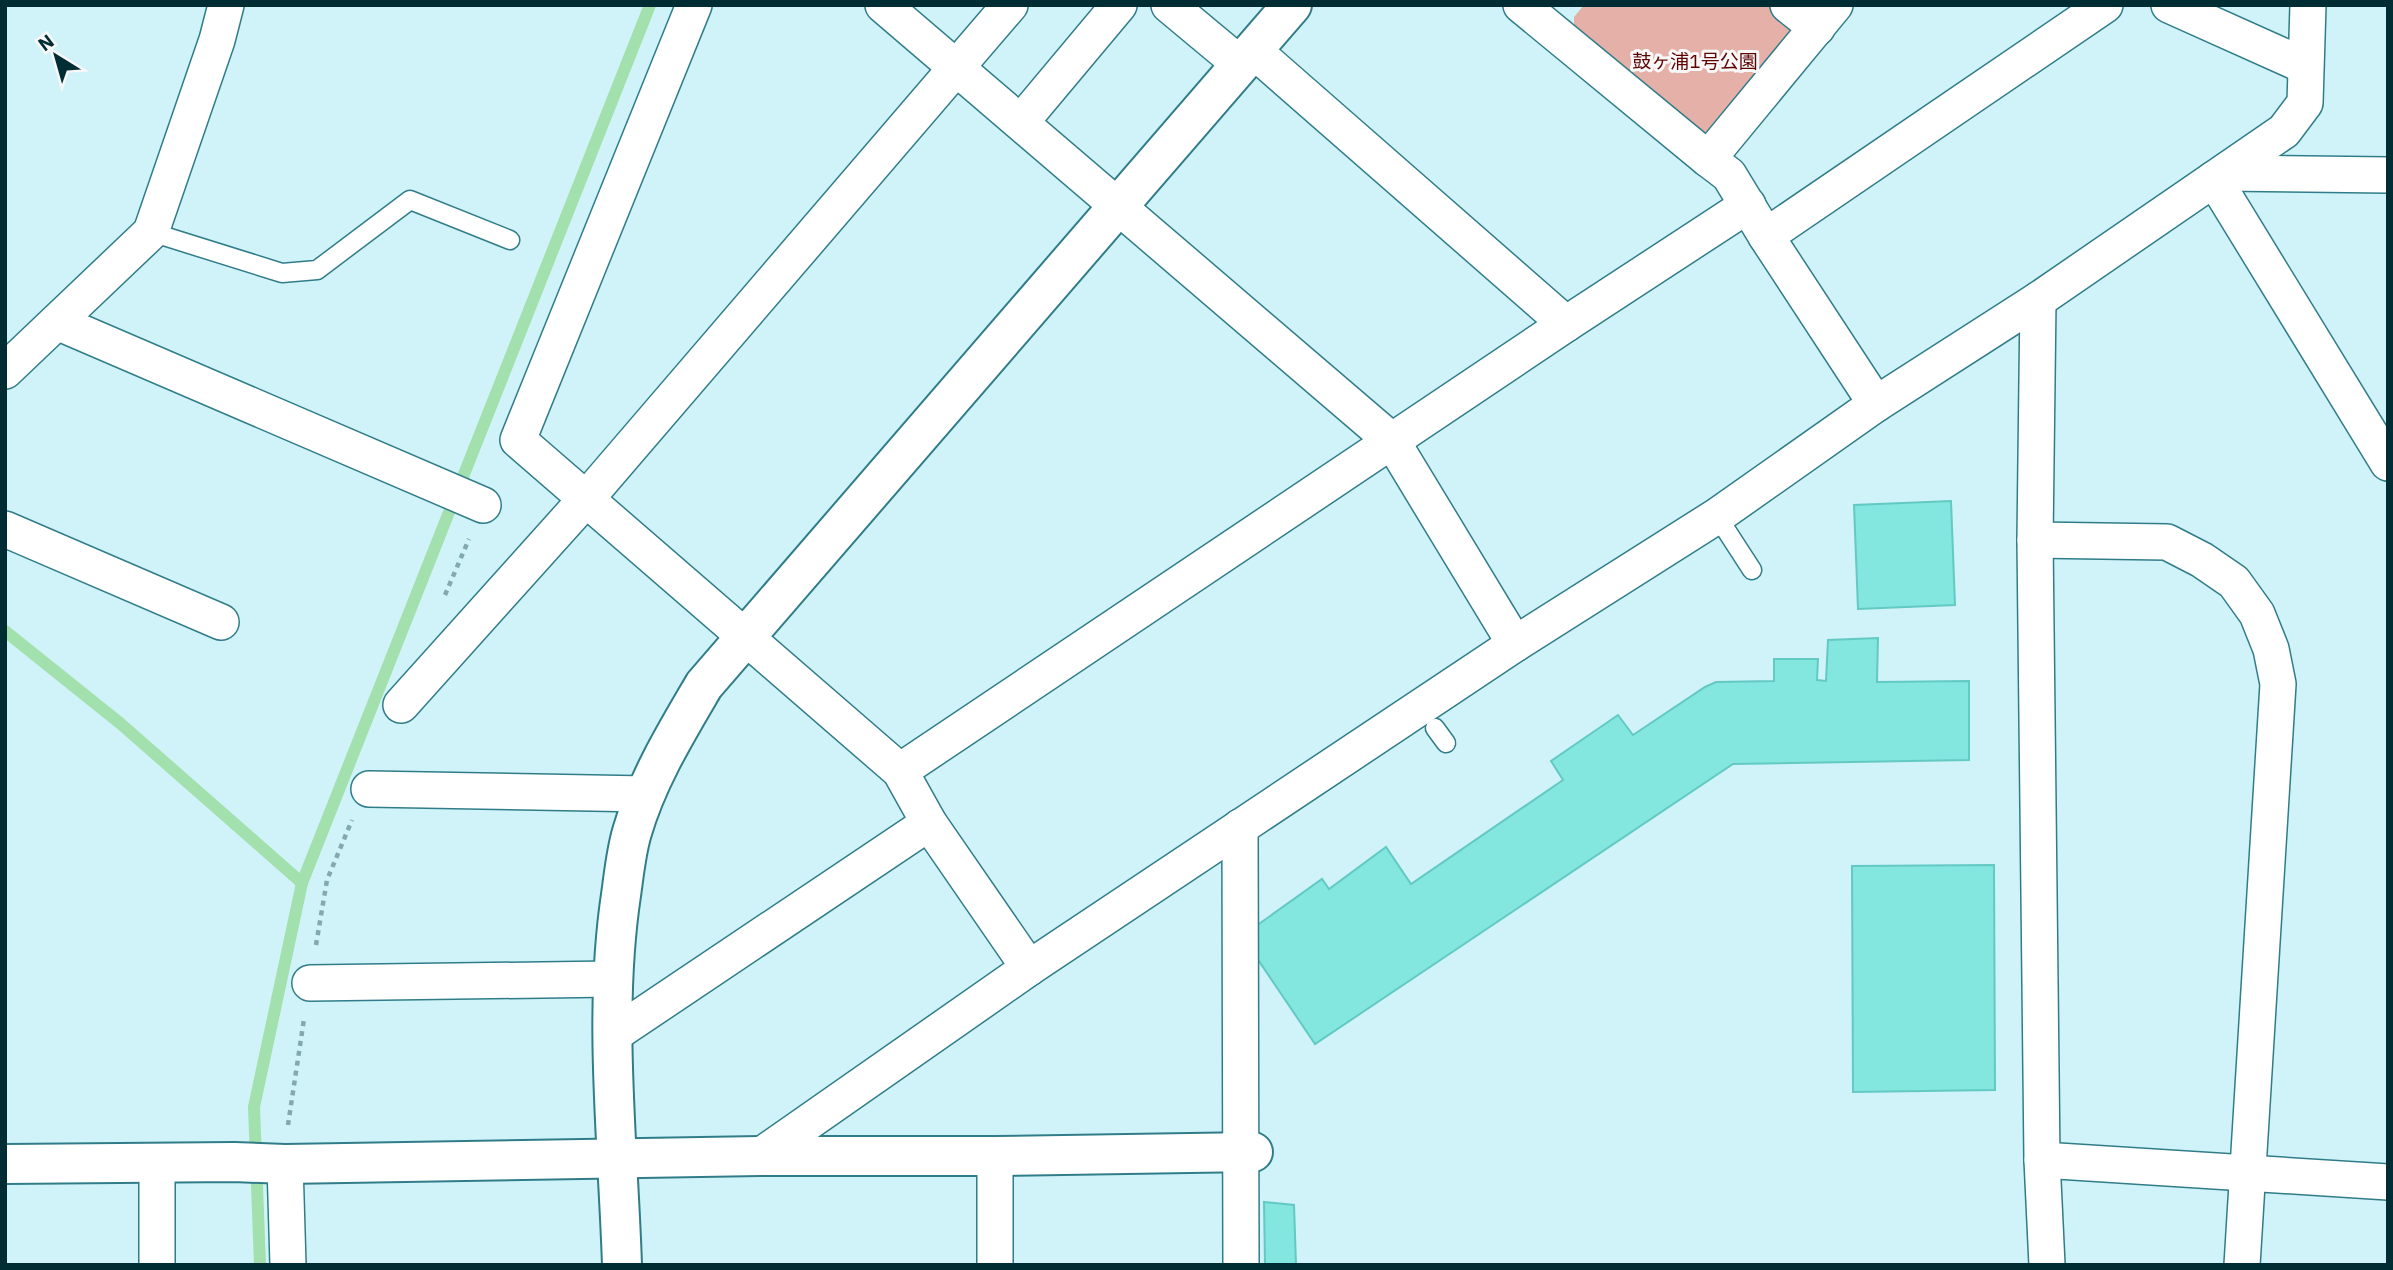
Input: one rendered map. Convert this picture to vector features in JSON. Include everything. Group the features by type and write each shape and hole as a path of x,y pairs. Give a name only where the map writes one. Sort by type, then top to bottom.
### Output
{"street":[{"path":"5,371 152,232 217,40 226,5"},
{"path":"694,5 518,440 900,771 929,823 1029,968"},
{"path":"401,705 586,499 1010,5"},
{"path":"1021,122 1119,5"},
{"path":"1169,5 1247,57 1566,324"},
{"path":"622,1265 613,1035 612,979 615,935 632,833 647,794 677,732 704,685 1292,5"},
{"path":"1521,5 1559,17 1707,159 1730,175 1766,236 1876,404"},
{"path":"1707,159 1826,17 1788,5"},
{"path":"1766,236 2105,5"},
{"path":"2169,5 2305,66"},
{"path":"760,1156 1029,968 1515,644 1717,516 1876,404 2038,300 2284,131 2305,103 2308,5"},
{"path":"893,8 956,69 1392,441 1515,644"},
{"path":"2219,176 2388,175"},
{"path":"2219,176 2388,463"},
{"path":"900,771 1748,205"},
{"path":"2038,300 2035,541 2042,1160 2047,1265"},
{"path":"57,322 483,505"},
{"path":"5,529 221,622"},
{"path":"2035,541 2167,542 2202,560 2234,582 2257,614 2271,649 2278,684 2242,1265"},
{"path":"369,789 647,794"},
{"path":"613,1035 929,823"},
{"path":"1240,827 1247,1153 1241,1265"},
{"path":"310,983 612,979"},
{"path":"5,1164 281,1164 760,1156 1247,1153"},
{"path":"995,1156 995,1265"},
{"path":"2042,1160 2388,1182"},
{"path":"156,1265 157,1163"},
{"path":"281,1164 288,1265"}],"lane":[{"path":"152,232 282,273 296,274 317,270 410,200 510,240"},
{"path":"1717,516 1752,570"},
{"path":"1435,728 1446,743"}],"green space":[{"name":"鼓ヶ浦1号公園","path":"1584,5 1772,5 1788,18 1790,33 1710,130 1696,135 1574,34 1574,17"}],"building":[{"path":"1951,501 1955,605 1858,609 1854,505"},
{"path":"1878,638 1877,682 1969,681 1969,760 1733,764 1315,1044 1242,936 1322,879 1329,889 1386,847 1411,884 1563,780 1551,761 1618,715 1633,735 1716,682 1774,681 1774,659 1818,659 1817,680 1826,681 1828,640"},
{"path":"1994,865 1995,1090 1853,1092 1852,866"},
{"path":"1264,1202 1294,1205 1296,1265 1265,1265"}],"waterway":[{"path":"260,1265 254,1107 302,883 650,5"},
{"path":"5,631 121,724 302,883"}]}
